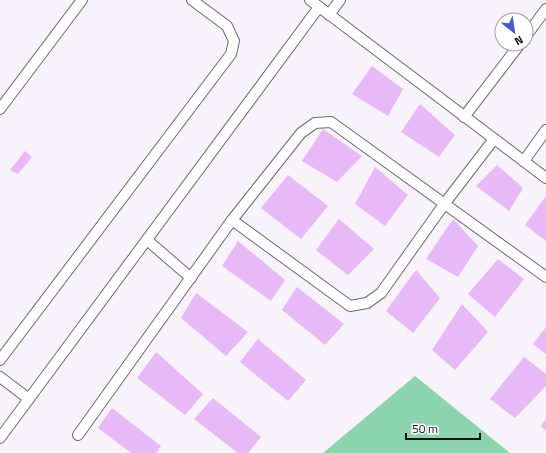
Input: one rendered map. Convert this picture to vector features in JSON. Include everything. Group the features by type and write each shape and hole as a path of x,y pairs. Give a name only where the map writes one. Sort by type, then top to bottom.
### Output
{"street":[{"path":"0,109 82,0"},
{"path":"0,360 231,54 234,41 227,26 192,0"},
{"path":"310,0 546,178"},
{"path":"329,15 340,0"},
{"path":"0,438 319,7"},
{"path":"534,25 546,9"},
{"path":"464,117 514,52"},
{"path":"78,435 232,220 301,133 315,123 331,122 546,277"},
{"path":"524,161 546,130"},
{"path":"232,220 350,306 367,304 381,294 445,203 494,139"},
{"path":"147,240 191,278"},
{"path":"0,377 29,399"}],"green space":[{"path":"415,376 510,453 323,453"}],"building":[{"path":"372,66 403,89 388,116 352,94"},
{"path":"420,104 455,135 439,157 401,132"},
{"path":"323,129 362,156 337,182 302,161"},
{"path":"25,151 32,157 18,174 10,170"},
{"path":"497,165 523,188 509,211 476,186"},
{"path":"375,167 408,195 385,226 355,204"},
{"path":"288,175 328,206 301,239 261,208"},
{"path":"546,196 546,241 525,225"},
{"path":"339,219 374,249 348,275 316,250"},
{"path":"453,219 478,246 458,277 426,259"},
{"path":"238,241 285,280 271,301 222,266"},
{"path":"498,259 524,279 495,317 468,294"},
{"path":"416,270 440,298 413,333 386,311"},
{"path":"297,287 344,324 325,345 282,310"},
{"path":"196,293 248,332 226,356 181,318"},
{"path":"462,304 488,332 455,370 432,350"},
{"path":"546,327 546,354 533,344"},
{"path":"258,339 306,380 288,401 240,362"},
{"path":"156,352 203,394 185,415 137,378"},
{"path":"524,357 546,374 546,386 515,418 490,399"},
{"path":"213,398 261,437 248,453 238,453 194,419"},
{"path":"112,408 161,446 156,453 131,453 98,428"},
{"path":"546,419 546,431 541,426"}]}
